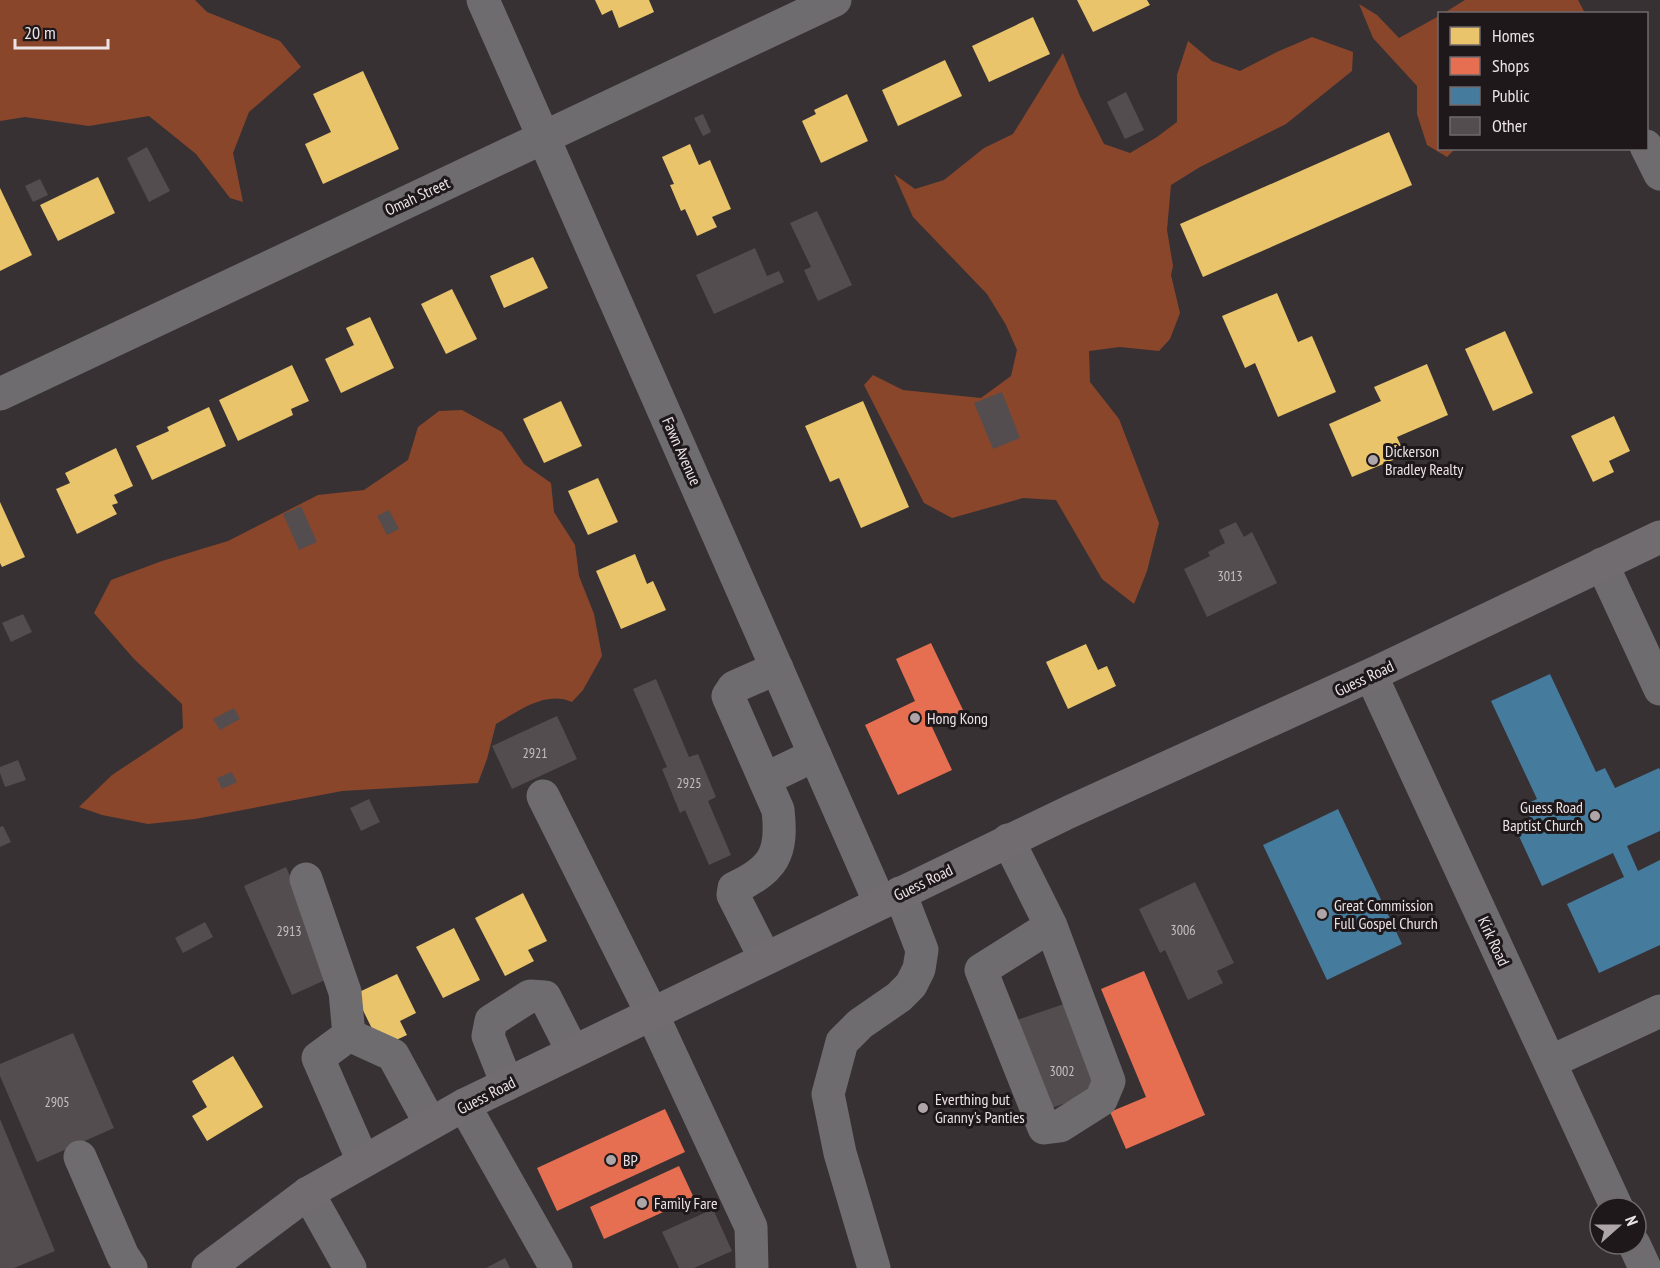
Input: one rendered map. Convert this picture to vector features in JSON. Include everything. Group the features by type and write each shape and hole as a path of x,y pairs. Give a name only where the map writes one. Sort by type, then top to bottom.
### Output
{"main road":[{"name":"Guess Road","path":"208,1268 308,1193 464,1105 1008,840 1371,675 1660,537"}],"street":[{"name":"Fawn Avenue","path":"483,0 815,755 890,898 922,950 919,969 910,985 899,997 860,1024 842,1042 828,1094 840,1153 874,1268"},
{"name":"Omah Street","path":"0,394 835,0"},
{"path":"1648,148 1660,174"},
{"path":"1602,564 1660,689"},
{"path":"765,958 733,895 734,888 753,880 775,858 780,830 778,810 728,696 734,687 777,668"},
{"name":"Kirk Road","path":"1371,675 1611,1196"},
{"path":"765,779 815,755"},
{"path":"543,796 652,1014 751,1227 752,1268"},
{"path":"1008,840 1051,926 1109,1081 1101,1100 1060,1126 1044,1128 981,970 1051,926"},
{"path":"306,879 345,992 349,1035"},
{"path":"507,1084 488,1036 491,1021 530,996 545,997 573,1052"},
{"path":"1550,1062 1660,1011"},
{"path":"349,1035 393,1055 430,1124"},
{"path":"349,1035 318,1058 363,1161"},
{"path":"464,1105 556,1268"},
{"path":"80,1157 123,1256 131,1268"},
{"path":"308,1193 350,1268"}],"shaded area":[{"path":"0,0 195,0 207,12 280,41 301,67 249,112 233,153 243,202 230,198 196,154 149,116 89,126 25,117 0,121"},
{"path":"1465,0 1578,0 1584,12 1446,12"},
{"path":"1359,4 1377,15 1399,38 1438,17 1438,150 1454,150 1447,157 1427,145 1417,114 1417,86 1373,38"},
{"path":"1312,37 1353,52 1352,71 1286,124 1200,167 1171,185 1167,230 1173,266 1171,275 1180,313 1170,339 1159,351 1120,347 1089,351 1090,382 1119,419 1159,523 1147,571 1134,604 1102,579 1056,500 1023,498 952,518 924,503 864,385 873,375 903,390 981,398 1011,376 1017,350 1006,325 987,294 913,217 894,174 915,189 944,180 984,148 1013,134 1063,53 1079,94 1104,144 1130,153 1177,122 1177,75 1188,41 1212,61 1240,71"},
{"path":"462,410 502,432 524,464 551,483 554,512 575,545 579,576 594,614 602,656 583,690 572,702 562,699 542,700 496,724 478,783 342,791 195,819 148,824 102,815 79,807 112,775 183,728 182,704 134,659 94,613 111,580 162,561 228,541 318,495 364,490 408,460 418,427 439,411"}],"building: Homes":[{"path":"595,0 649,0 654,12 619,28 612,10 602,15"},
{"path":"1077,0 1147,0 1150,5 1093,32"},
{"path":"1033,17 1050,54 989,82 972,46"},
{"path":"945,60 962,96 898,126 882,90"},
{"path":"363,71 399,149 323,184 305,144 331,132 313,94"},
{"path":"847,94 868,141 821,163 802,121 816,114 814,110"},
{"path":"1389,132 1412,185 1203,277 1180,224"},
{"path":"690,144 699,165 710,160 731,209 712,217 717,227 697,236 685,209 681,211 670,185 674,184 662,157"},
{"path":"98,177 115,213 58,241 40,205"},
{"path":"0,188 32,255 0,271"},
{"path":"533,257 548,288 504,308 490,276"},
{"path":"452,289 477,339 446,354 421,304"},
{"path":"1277,293 1298,342 1312,336 1336,392 1278,417 1255,363 1245,368 1222,316"},
{"path":"370,317 394,368 341,393 325,359 354,345 346,328"},
{"path":"1505,331 1533,393 1493,411 1465,349"},
{"path":"1427,364 1448,415 1397,437 1405,455 1352,477 1329,424 1381,401 1374,387"},
{"path":"292,365 309,401 291,409 293,415 238,441 219,400"},
{"path":"561,401 582,446 544,463 523,419"},
{"path":"863,401 909,507 861,528 839,478 830,482 805,426"},
{"path":"209,407 226,446 152,480 136,446 169,431 167,427"},
{"path":"1614,416 1630,451 1609,461 1614,472 1593,482 1571,436"},
{"path":"116,448 133,486 114,495 118,503 112,505 117,514 77,534 56,489 70,483 65,473"},
{"path":"598,478 618,522 588,535 568,491"},
{"path":"0,502 25,557 2,567 0,563"},
{"path":"635,554 647,584 653,581 666,610 621,629 596,571"},
{"path":"1086,644 1098,670 1107,666 1116,686 1068,709 1046,662"},
{"path":"523,893 547,941 528,950 534,961 505,976 475,918"},
{"path":"454,928 480,980 443,998 416,947"},
{"path":"397,974 416,1013 400,1021 407,1035 381,1047 355,994"},
{"path":"233,1056 263,1107 207,1141 192,1116 207,1107 192,1081"}],"building: Shops":[{"name":"Hong Kong","path":"931,643 964,712 932,727 952,770 898,795 865,725 915,701 896,659"},
{"path":"1144,971 1205,1115 1126,1149 1110,1112 1146,1097 1101,989"},
{"name":"BP","path":"665,1109 685,1152 557,1211 537,1168"},
{"name":"Family Fare","path":"679,1166 694,1198 604,1239 590,1207"}],"building: Public":[{"name":"Guess Road Baptist Church","path":"1550,674 1596,772 1605,768 1615,788 1659,768 1660,770 1660,831 1627,846 1638,871 1660,860 1660,945 1599,973 1567,904 1624,877 1613,853 1542,886 1518,834 1534,826 1524,805 1537,799 1491,701"},
{"path":"1338,809 1402,944 1327,980 1263,845"}],"building: Other":[{"path":"1126,92 1144,130 1125,139 1107,102"},
{"path":"703,114 711,132 703,136 694,118"},
{"path":"147,147 170,191 149,202 127,158"},
{"path":"40,179 48,195 33,202 25,186"},
{"path":"817,211 852,285 818,301 804,270 811,267 790,223"},
{"path":"755,248 767,276 779,271 784,282 714,314 696,275"},
{"path":"1002,392 1020,438 993,449 974,403"},
{"path":"301,506 317,542 299,550 283,514"},
{"path":"389,510 399,529 387,535 377,516"},
{"path":"1236,522 1244,537 1252,532 1277,583 1207,617 1184,569 1210,556 1208,552 1225,543 1219,530"},
{"path":"23,614 32,632 11,642 2,623"},
{"path":"656,679 689,757 698,754 716,797 708,801 731,855 709,865 685,810 680,813 662,769 667,767 633,689"},
{"path":"234,708 240,719 220,730 213,719"},
{"path":"557,716 577,759 512,789 492,746"},
{"path":"18,760 26,780 5,787 0,767"},
{"path":"232,772 237,782 222,789 217,778"},
{"path":"369,799 380,822 361,831 350,808"},
{"path":"3,826 11,842 0,847 0,827"},
{"path":"286,867 334,976 292,995 244,886"},
{"path":"1195,882 1234,963 1217,971 1223,983 1188,1000 1165,950 1160,953 1139,909"},
{"path":"205,922 213,937 183,953 175,938"},
{"path":"1064,1004 1096,1092 1049,1109 1017,1020"},
{"path":"73,1033 114,1128 37,1162 0,1076 0,1064"},
{"path":"0,1119 55,1251 14,1268 0,1268"},
{"path":"713,1209 732,1251 694,1268 679,1268 662,1232"},
{"path":"505,1258 510,1268 486,1268"}],"place":[{"name":"Dickerson Bradley Realty","path":"1373,460"},
{"name":"Hong Kong","path":"915,718"},
{"name":"Guess Road Baptist Church","path":"1595,816"},
{"name":"Great Commission Full Gospel Church","path":"1322,914"},
{"name":"Everthing but Granny's Panties","path":"923,1108"},
{"name":"BP","path":"611,1160"},
{"name":"Family Fare","path":"642,1203"}]}
